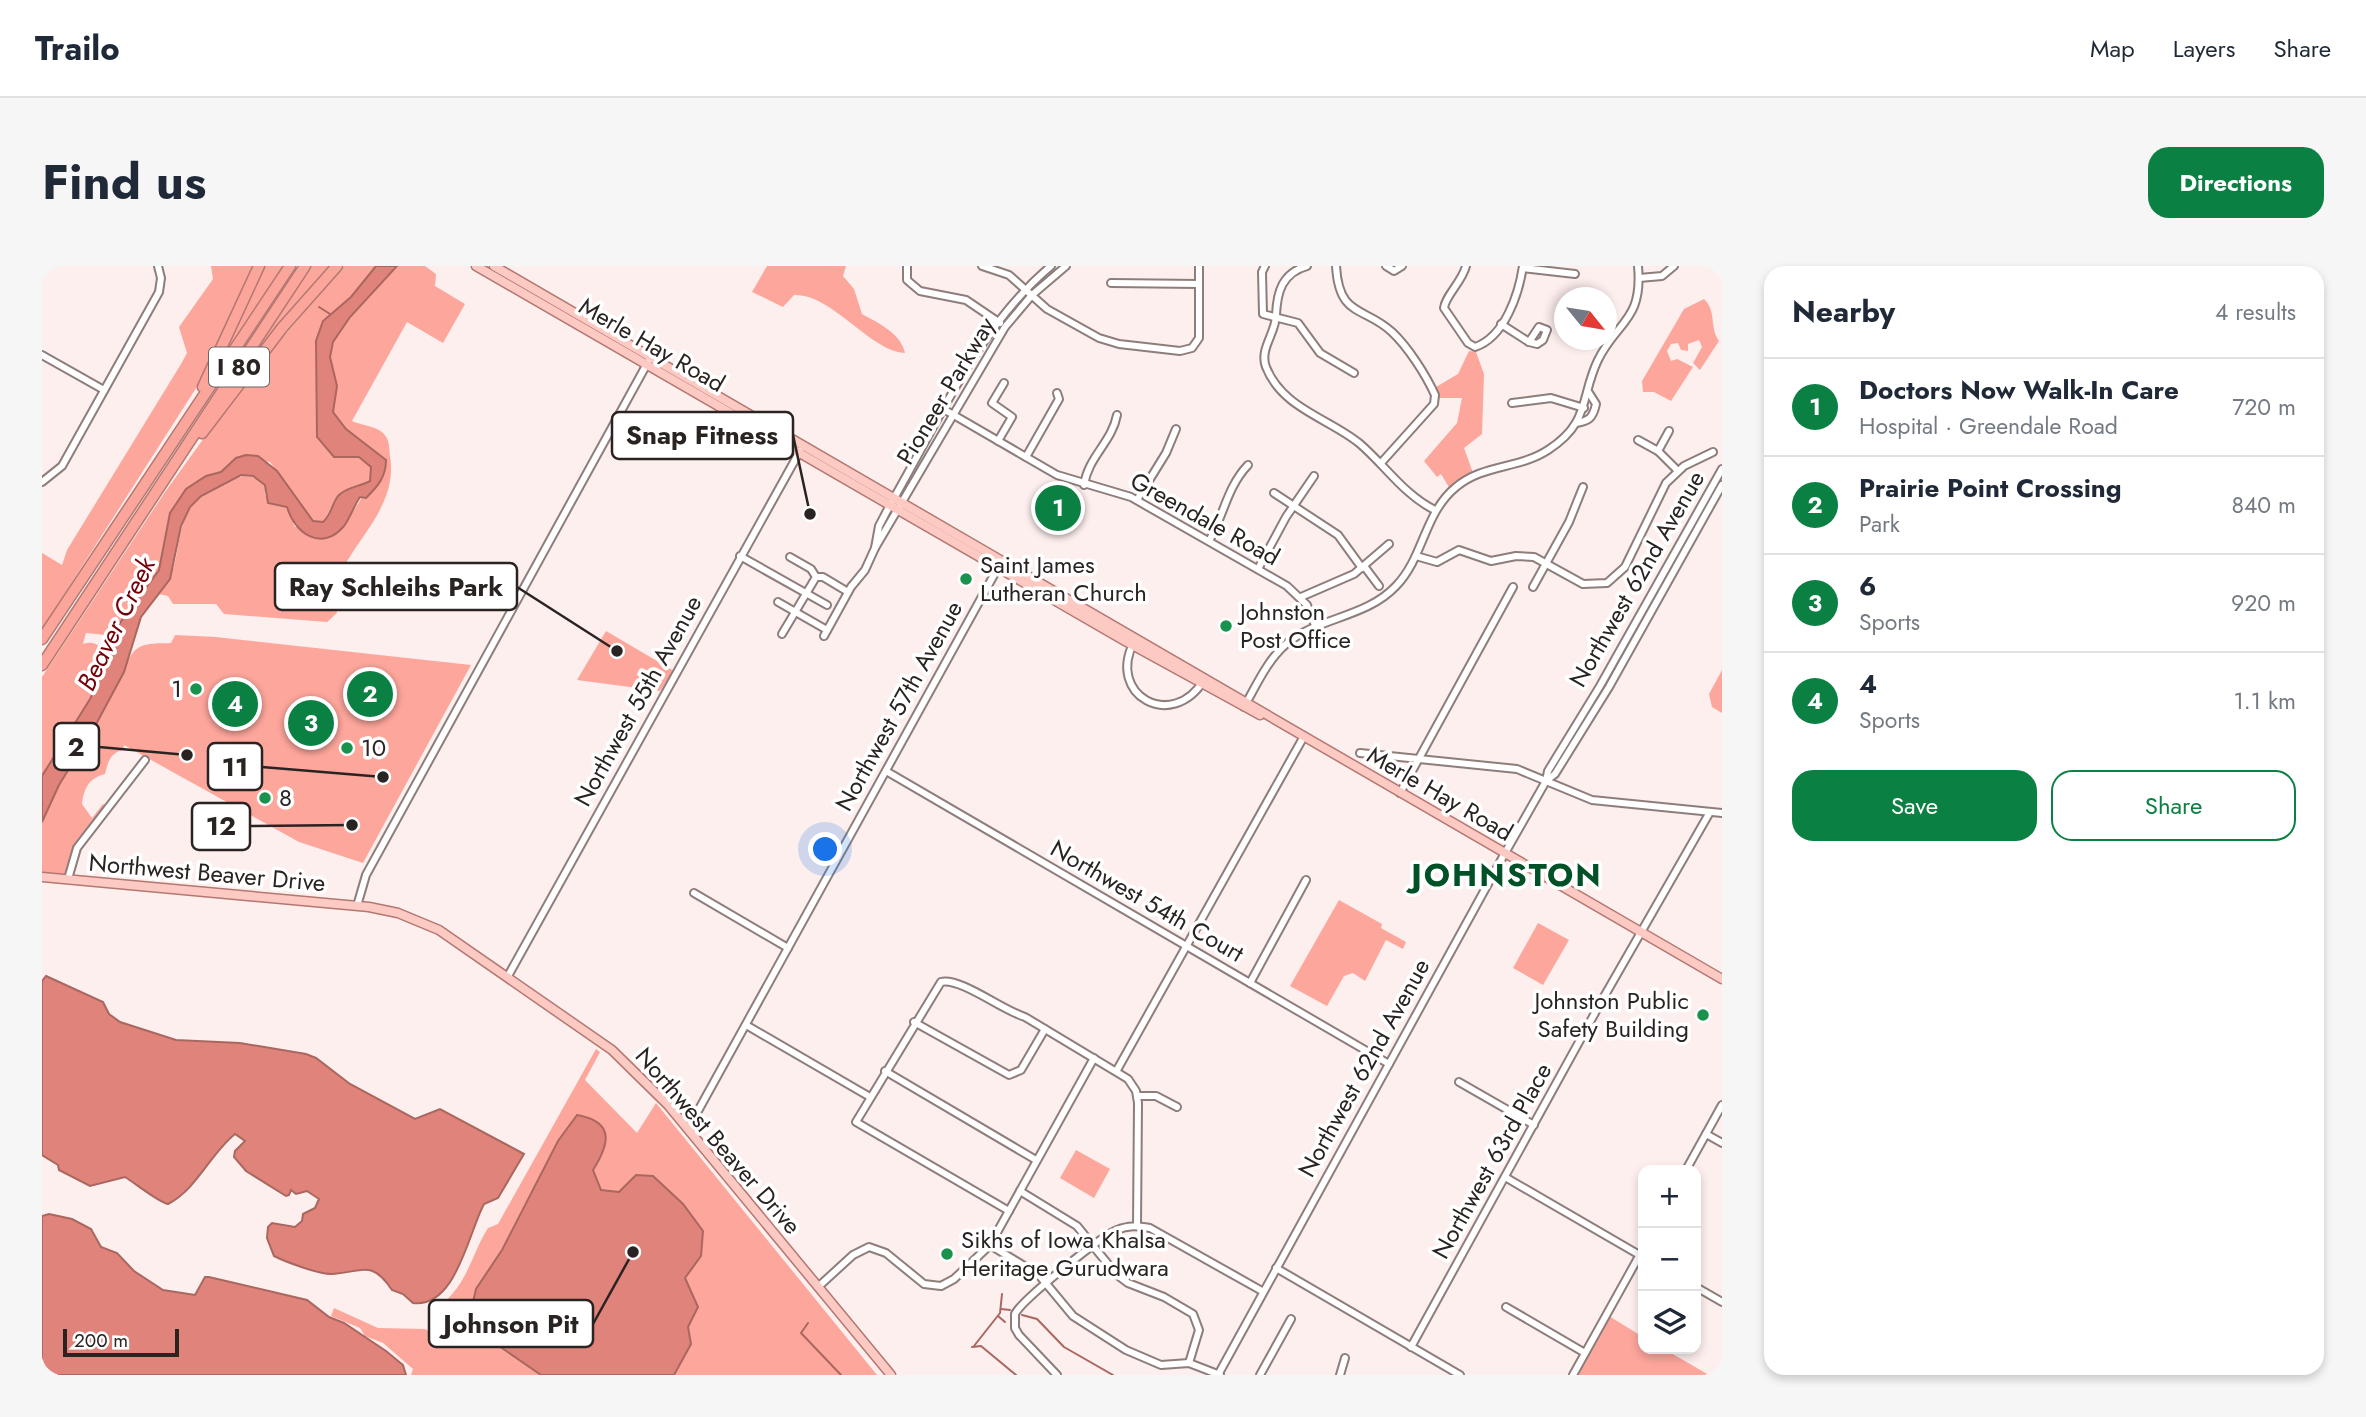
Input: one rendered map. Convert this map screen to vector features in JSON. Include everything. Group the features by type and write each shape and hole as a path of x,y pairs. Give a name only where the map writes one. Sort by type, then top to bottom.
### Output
{"highway":[{"path":"177,433 215,363 259,266"},
{"name":"I 80","path":"42,639 290,266"},
{"name":"I 80","path":"42,665 305,266"},
{"path":"172,467 187,453 282,328 337,266"}],"main road":[{"name":"Merle Hay Road","path":"476,266 649,361 1722,979"},
{"name":"Merle Hay Road","path":"494,266 649,361"},
{"name":"Northwest Beaver Drive","path":"42,877 357,906 398,913 429,924 612,1050 688,1129 891,1375"}],"street":[{"path":"42,481 62,466 159,292 161,275 158,266"},
{"path":"907,266 907,280 915,289 959,297 1005,327"},
{"path":"982,266 1009,275 1055,315 1099,338 1180,351 1192,348 1199,338 1199,266"},
{"name":"Pioneer Parkway","path":"896,503 945,410 997,321 1025,289 1051,266"},
{"name":"Pioneer Parkway","path":"795,611 825,633 848,592 865,570 875,548 879,526 953,415 1005,327 1032,295 1066,266"},
{"path":"1265,266 1262,272 1262,311 1268,317 1298,323 1320,353 1354,373"},
{"path":"1285,266 1291,274"},
{"path":"1307,266 1291,274 1278,292 1276,318 1264,354 1270,374 1296,404 1347,434 1416,498 1435,510"},
{"path":"1336,266 1338,284 1347,303 1391,331 1435,395 1434,404 1381,463"},
{"path":"1386,266 1394,271 1402,266"},
{"path":"1466,266 1459,285 1445,301 1446,311 1468,343 1475,347 1501,324 1514,303 1523,267 1575,274"},
{"path":"1246,704 1279,650 1292,639 1378,601 1394,588 1412,564 1435,510 1448,493 1469,478 1539,456 1563,438 1584,408 1599,359 1633,310 1639,278 1638,266"},
{"path":"1639,278 1662,276 1674,266"},
{"path":"1111,284 1199,284"},
{"path":"1501,324 1529,342"},
{"path":"42,355 104,390"},
{"path":"357,906 366,875 649,361"},
{"path":"998,442 1012,417 992,403 1004,383"},
{"path":"1026,457 1059,399 1057,393"},
{"path":"1576,423 1587,421 1594,415 1596,404 1589,393"},
{"path":"1512,403 1551,398 1584,408"},
{"name":"Greendale Road","path":"945,410 1056,475 1137,500 1258,569 1301,597"},
{"path":"1084,485 1089,464 1112,432 1117,415"},
{"path":"1137,500 1166,453 1176,429"},
{"path":"1658,451 1669,431"},
{"path":"1638,440 1658,451 1678,471"},
{"name":"Northwest 55th Avenue","path":"508,976 801,449"},
{"path":"1416,556 1437,562 1466,550 1492,561 1525,556 1546,563 1583,584 1601,585 1613,580 1627,564 1661,491 1678,471 1697,459"},
{"path":"1209,541 1224,513 1233,482 1248,465"},
{"name":"Northwest 62nd Avenue","path":"1219,1375 1262,1291 1546,781 1548,771 1606,676 1722,468"},
{"path":"1258,569 1293,507 1314,477"},
{"name":"Northwest 62nd Avenue","path":"1546,781 1555,774 1609,687 1722,485"},
{"path":"1532,587 1569,522 1583,487"},
{"path":"1274,493 1338,535 1379,586"},
{"path":"1316,628 1301,597 1363,567 1389,544"},
{"path":"740,556 827,605"},
{"path":"790,557 812,570 816,577"},
{"name":"Northwest 57th Avenue","path":"688,1129 1000,564"},
{"path":"816,577 823,577 848,592"},
{"path":"782,634 816,577"},
{"path":"1400,793 1513,587"},
{"path":"778,602 795,611"},
{"path":"1135,641 1128,659 1128,677 1136,692 1145,700 1159,706 1175,705 1190,697 1204,681"},
{"path":"1117,1070 1303,738"},
{"path":"1360,752 1517,769 1591,800 1722,813"},
{"path":"68,879 77,848 145,760"},
{"name":"Northwest 54th Court","path":"886,771 1389,1065"},
{"name":"Northwest 63rd Place","path":"1411,1347 1710,812"},
{"path":"1250,983 1306,880"},
{"path":"694,893 788,948"},
{"path":"1009,1211 856,1122 914,1022 941,982 955,981 1045,1029 1117,1070 1132,1084 1138,1097 1137,1226"},
{"path":"914,1022 1009,1075 1021,1070 1045,1029"},
{"path":"746,1025 870,1097"},
{"path":"818,1287 853,1255 869,1247 886,1253 924,1283 941,1286 954,1279 990,1245 1094,1058"},
{"path":"885,1072 1036,1160"},
{"path":"1459,1082 1534,1125"},
{"path":"1138,1097 1156,1096 1177,1107"},
{"path":"1689,1165 1722,1105"},
{"path":"1706,1134 1722,1143"},
{"path":"1505,1177 1638,1251"},
{"path":"1020,1191 1072,1222 1128,1283 1164,1297 1195,1317 1199,1330 1188,1363"},
{"path":"1057,1375 1045,1365 1015,1328 1017,1309 1113,1231 1137,1226 1163,1233 1262,1291"},
{"path":"990,1245 1048,1283 1068,1312 1079,1322 1126,1350 1161,1365 1188,1363 1219,1375"},
{"path":"1573,1375 1638,1260"},
{"path":"1276,1268 1460,1375"},
{"path":"1701,1290 1722,1302"},
{"path":"1506,1307 1585,1353"},
{"path":"1260,1375 1290,1320"},
{"path":"1340,1375 1345,1358"},
{"path":"1161,1365 1161,1375"}],"shaded area":[{"path":"211,266 253,266 200,382 42,629 42,553 62,565 67,550 181,364 187,353 179,327 213,279"},
{"path":"263,266 284,266 221,361 220,360"},
{"path":"311,266 330,266 233,384"},
{"path":"344,266 376,266 351,297 323,321 316,341 317,437 334,457 359,457 371,467 370,481 336,499 323,522 313,521 270,462 236,458 221,472 206,476 170,513 159,570 124,617 115,636 86,633 83,644 91,643 101,647 110,655 109,661 82,715 42,776 42,677 165,492 217,420 263,360"},
{"path":"376,266 397,266 350,317 333,342 330,357 337,386 333,412 346,429 386,460 380,481 366,498 360,497 344,526 327,538 318,539 303,532 296,525 287,507 268,503 265,485 253,476 241,475 201,496 190,507 181,526 170,579 141,617 124,672 59,785 42,822 42,776 90,699 109,661 116,629 159,570 170,513 186,489 206,476 221,472 236,458 258,456 277,471 313,521 323,522 341,493 370,481 371,467 359,457 334,457 317,437 316,341 323,321 351,297"},
{"path":"397,266 425,266 436,274 435,286 465,304 443,343 407,322 352,421 379,430 386,437 389,443 390,479 384,501 340,575 335,593 337,613 327,622 224,614 216,604 173,604 168,596 158,594 174,565 184,520 192,506 205,493 225,482 250,477 265,484 265,495 287,508 295,527 345,524 386,460 346,429 333,412 337,386 330,357 333,342 350,317"},
{"path":"767,266 846,266 843,276 854,289 862,314 894,334 905,353 878,343 836,312 808,297 794,295 783,307 752,292"},
{"path":"1704,299 1710,309 1719,341 1700,370 1693,363 1702,347 1699,340 1688,344 1688,351 1681,350 1678,343 1671,344 1667,351 1671,361 1677,359 1693,367 1671,401 1654,392 1643,392 1642,381 1684,309"},
{"path":"1469,351 1476,352 1484,374 1482,434 1464,448 1473,473 1450,489 1441,474 1437,477 1424,461 1457,423 1462,398 1439,398 1436,387 1458,374"},
{"path":"606,631 674,671 660,691 577,680"},
{"path":"175,635 216,637 471,665 363,863 299,842 124,745 123,750 110,759 105,774 91,781 84,793 82,804 92,818 103,804 106,806 79,841 68,872 65,875 42,873 42,822 59,785 94,728 130,657 142,646 171,643"},
{"path":"1722,670 1722,713 1712,707 1709,694"},
{"path":"1339,900 1382,924 1381,928 1406,942 1403,949 1386,940 1365,981 1353,973 1344,976 1327,1006 1290,986"},
{"path":"1538,923 1569,940 1543,985 1513,968"},
{"path":"46,976 103,1002 109,1014 120,1022 176,1040 240,1043 306,1054 316,1058 350,1084 415,1119 440,1109 524,1154 498,1198 484,1204 459,1267 450,1282 440,1294 428,1301 413,1303 403,1294 392,1290 385,1280 371,1271 331,1274 294,1264 274,1256 267,1238 268,1227 272,1223 295,1227 302,1221 303,1214 315,1208 319,1199 307,1191 296,1194 291,1190 286,1196 246,1171 234,1157 235,1151 245,1141 235,1134 187,1190 168,1204 125,1177 90,1186 59,1170 58,1165 42,1155 42,981"},
{"path":"596,1049 600,1052 585,1080 637,1133 656,1103 877,1375 411,1375 413,1369 383,1343 365,1336 360,1328 331,1316 334,1308 378,1328 425,1329 435,1334 438,1330 433,1325 437,1314 462,1281 488,1228 498,1224"},
{"path":"577,1115 590,1118 604,1129 605,1144 593,1170 601,1190 619,1192 636,1175 653,1176 683,1204 703,1231 701,1256 685,1278 698,1307 688,1327 691,1344 674,1375 541,1375 480,1333 469,1319 476,1289 502,1250 558,1141"},
{"path":"1076,1150 1110,1169 1094,1198 1060,1178"},
{"path":"49,1214 72,1219 91,1229 101,1247 117,1253 134,1271 163,1290 195,1295 205,1277 209,1277 307,1300 329,1317 344,1323 386,1351 403,1365 406,1375 42,1375 42,1216"},
{"path":"1609,1316 1638,1334 1638,1354 1673,1354 1709,1375 1575,1375"}],"waterway":[{"path":"319,307 330,314"},
{"path":"974,1346 1000,1313 1002,1294"},
{"path":"1001,1309 1010,1310"},
{"path":"1022,1315 1037,1319 1064,1347 1113,1375"},
{"path":"998,1316 1005,1322"},
{"path":"808,1323 801,1333 841,1375"},
{"path":"972,1347 981,1346 1016,1375"}],"place":[{"name":"Doctors Now Walk-In Care","path":"1058,508"},
{"name":"Snap Fitness","path":"810,514"},
{"name":"Saint James Lutheran Church","path":"966,579"},
{"name":"Johnston Post Office","path":"1226,626"},
{"name":"Ray Schleihs Park","path":"617,651"},
{"name":"1","path":"196,689"},
{"name":"Prairie Point Crossing","path":"370,694"},
{"name":"4","path":"235,704"},
{"name":"6","path":"311,723"},
{"name":"10","path":"347,748"},
{"name":"2","path":"187,755"},
{"name":"11","path":"383,777"},
{"name":"8","path":"265,798"},
{"name":"12","path":"352,825"},
{"name":"Johnston Public Safety Building","path":"1703,1015"},
{"name":"Johnson Pit","path":"633,1252"},
{"name":"Sikhs of Iowa Khalsa Heritage Gurudwara","path":"947,1254"}],"district":[{"name":"JOHNSTON","path":"1507,875"}],"water label":[{"name":"Beaver Creek","path":"116,624"}]}
